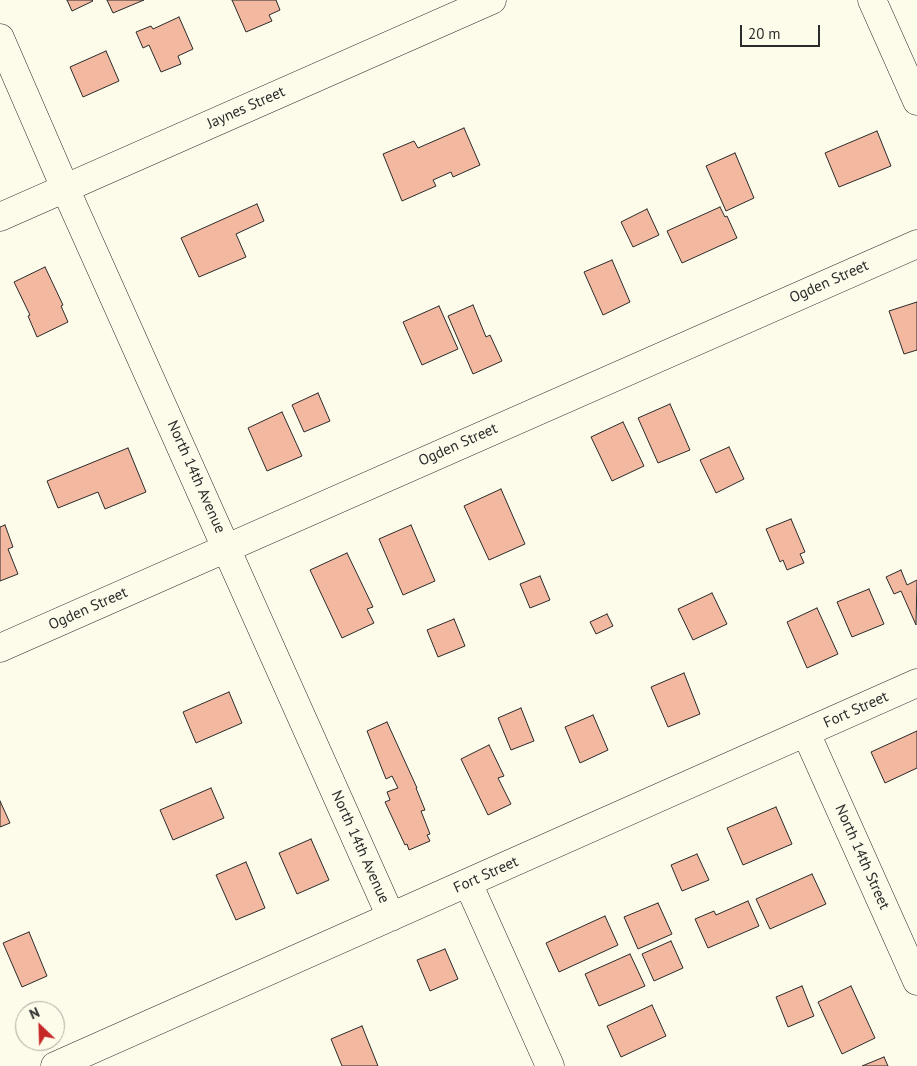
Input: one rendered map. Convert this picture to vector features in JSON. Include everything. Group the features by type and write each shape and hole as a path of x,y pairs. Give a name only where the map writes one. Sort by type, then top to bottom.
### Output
{"street":[{"name":"Jaynes Street","path":"0,217 492,0"},
{"path":"872,0 917,101"},
{"name":"North 14th Avenue","path":"0,38 65,188 391,917"},
{"name":"Ogden Street","path":"0,648 917,244"},
{"name":"Fort Street","path":"69,1063 391,917 917,683"},
{"name":"North 14th Street","path":"806,733 917,981"},
{"path":"468,883 550,1066"}],"building":[{"path":"67,0 92,0 93,1 72,11"},
{"path":"107,0 144,0 113,13"},
{"path":"232,0 276,0 280,10 269,15 272,21 246,32"},
{"path":"179,17 193,49 178,56 181,64 161,72 149,45 143,48 136,32 151,26 153,29"},
{"path":"106,51 119,81 83,97 70,67"},
{"path":"464,128 480,165 453,177 451,172 433,180 436,186 402,201 383,154 414,141 418,148"},
{"path":"877,131 891,166 839,187 825,153"},
{"path":"735,153 754,198 726,211 706,166"},
{"path":"257,204 264,221 236,234 246,257 199,277 181,238"},
{"path":"720,207 725,217 727,216 737,238 682,263 667,231"},
{"path":"647,209 659,235 633,247 621,222"},
{"path":"612,260 630,302 603,315 584,272"},
{"path":"45,267 63,305 61,306 68,322 37,337 28,316 30,315 14,282"},
{"path":"917,302 917,350 904,354 889,311"},
{"path":"473,305 486,337 490,335 502,361 473,374 448,316"},
{"path":"439,306 458,349 422,365 403,322"},
{"path":"318,393 330,421 304,432 292,405"},
{"path":"670,404 690,450 658,463 638,418"},
{"path":"282,412 302,456 267,471 248,428"},
{"path":"623,422 644,466 612,481 591,437"},
{"path":"729,447 744,479 716,493 700,460"},
{"path":"128,448 146,492 105,509 98,492 58,508 47,481"},
{"path":"501,489 525,544 489,560 464,506"},
{"path":"791,519 805,552 800,554 804,563 787,570 783,560 780,562 766,529"},
{"path":"5,525 13,547 8,549 18,574 0,581 0,527"},
{"path":"411,525 435,581 403,595 379,539"},
{"path":"347,553 373,607 367,609 374,623 342,638 310,570"},
{"path":"901,570 907,585 917,580 916,625 901,591 894,594 886,577"},
{"path":"540,576 550,600 530,608 520,584"},
{"path":"869,589 884,624 852,637 837,602"},
{"path":"712,593 727,624 693,640 678,609"},
{"path":"817,608 838,654 807,668 787,622"},
{"path":"607,614 613,626 596,634 590,622"},
{"path":"454,619 465,646 438,657 427,630"},
{"path":"684,673 700,714 668,727 651,687"},
{"path":"229,692 242,723 196,743 183,712"},
{"path":"521,708 534,741 511,750 498,718"},
{"path":"593,715 608,750 580,763 565,727"},
{"path":"387,722 417,788 425,810 421,811 430,834 427,835 430,841 409,850 385,802 390,800 387,792 398,788 392,776 386,779 367,731"},
{"path":"917,731 917,768 885,783 871,752"},
{"path":"489,745 504,776 498,778 511,804 488,815 461,759"},
{"path":"211,788 224,818 173,840 160,810"},
{"path":"0,801 10,823 0,827"},
{"path":"776,807 792,844 743,865 727,828"},
{"path":"311,839 329,880 297,894 279,853"},
{"path":"697,854 709,880 682,891 671,865"},
{"path":"246,862 265,908 236,920 216,875"},
{"path":"812,874 826,904 770,929 756,899"},
{"path":"748,901 759,926 708,948 695,919 714,911 716,915"},
{"path":"658,903 672,934 638,949 624,917"},
{"path":"605,916 618,945 559,972 546,943"},
{"path":"29,932 47,976 22,987 3,943"},
{"path":"671,941 683,968 654,981 642,954"},
{"path":"445,949 458,979 430,991 417,960"},
{"path":"630,954 645,986 599,1006 585,974"},
{"path":"802,986 814,1016 788,1027 776,997"},
{"path":"851,986 875,1038 842,1054 818,1002"},
{"path":"652,1005 666,1036 621,1057 607,1026"},
{"path":"362,1026 378,1066 342,1066 331,1039"},
{"path":"884,1057 888,1066 862,1066"}]}
